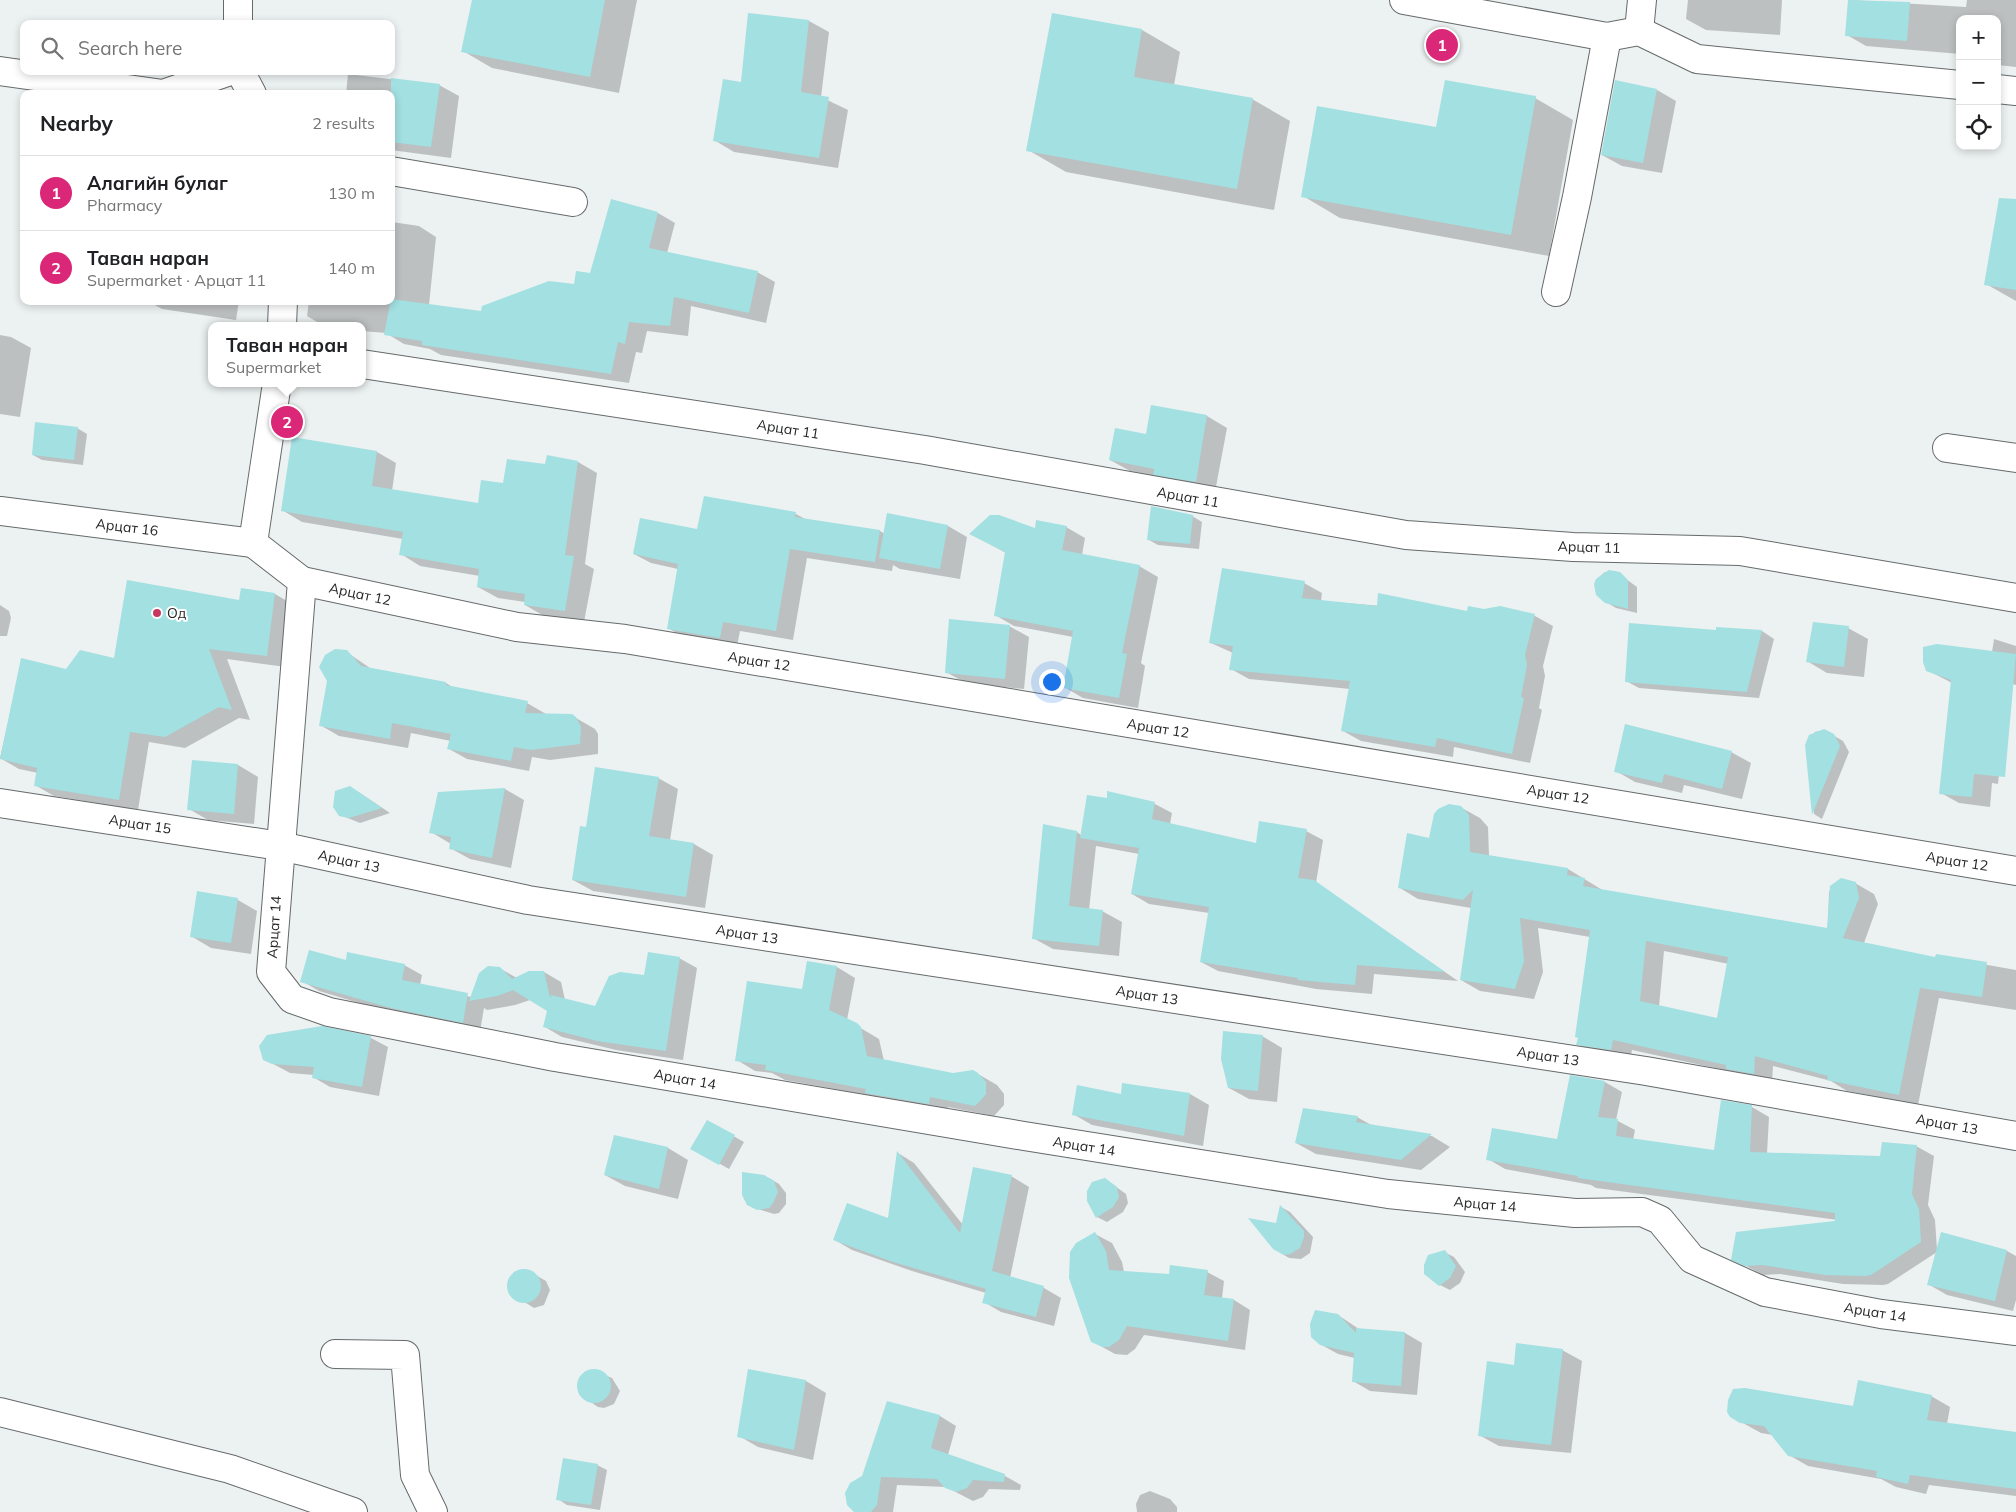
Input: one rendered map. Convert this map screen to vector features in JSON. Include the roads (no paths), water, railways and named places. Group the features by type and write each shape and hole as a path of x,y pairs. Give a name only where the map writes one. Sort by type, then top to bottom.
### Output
{"street":[{"path":"238,0 238,20"},
{"path":"1404,0 1607,37 1638,31 1697,59 1956,86"},
{"path":"1638,31 1642,0"},
{"path":"1556,292 1577,197 1607,37"},
{"path":"0,71 20,74"},
{"path":"28,75 135,90"},
{"path":"175,90 218,75"},
{"path":"242,75 250,90"},
{"path":"2001,89 2016,91"},
{"path":"395,172 573,202"},
{"path":"282,322 283,305"},
{"name":"Арцат 11","path":"366,365 925,450 1406,536 1573,548 1740,551 2016,598"},
{"path":"276,387 253,543 302,582"},
{"path":"1947,448 2016,458"},
{"name":"Арцат 16","path":"0,511 253,543"},
{"name":"Арцат 14","path":"302,582 270,972 292,999 329,1012 555,1057 1024,1136 1388,1194 1575,1213 1642,1212 1660,1220 1692,1258 1765,1292 1881,1314 2016,1331"},
{"name":"Арцат 12","path":"302,582 517,627 625,639 2016,871"},
{"name":"Арцат 15","path":"0,803 280,846"},
{"name":"Арцат 13","path":"280,846 528,900 1646,1071 2016,1136"},
{"path":"334,1354 405,1355 415,1475 433,1512"},
{"path":"0,1412 230,1468 353,1512"}],"place":[{"name":"Алагийн булаг","path":"1442,45"},
{"name":"Таван наран","path":"287,422"},
{"name":"Од","path":"157,613"}]}
